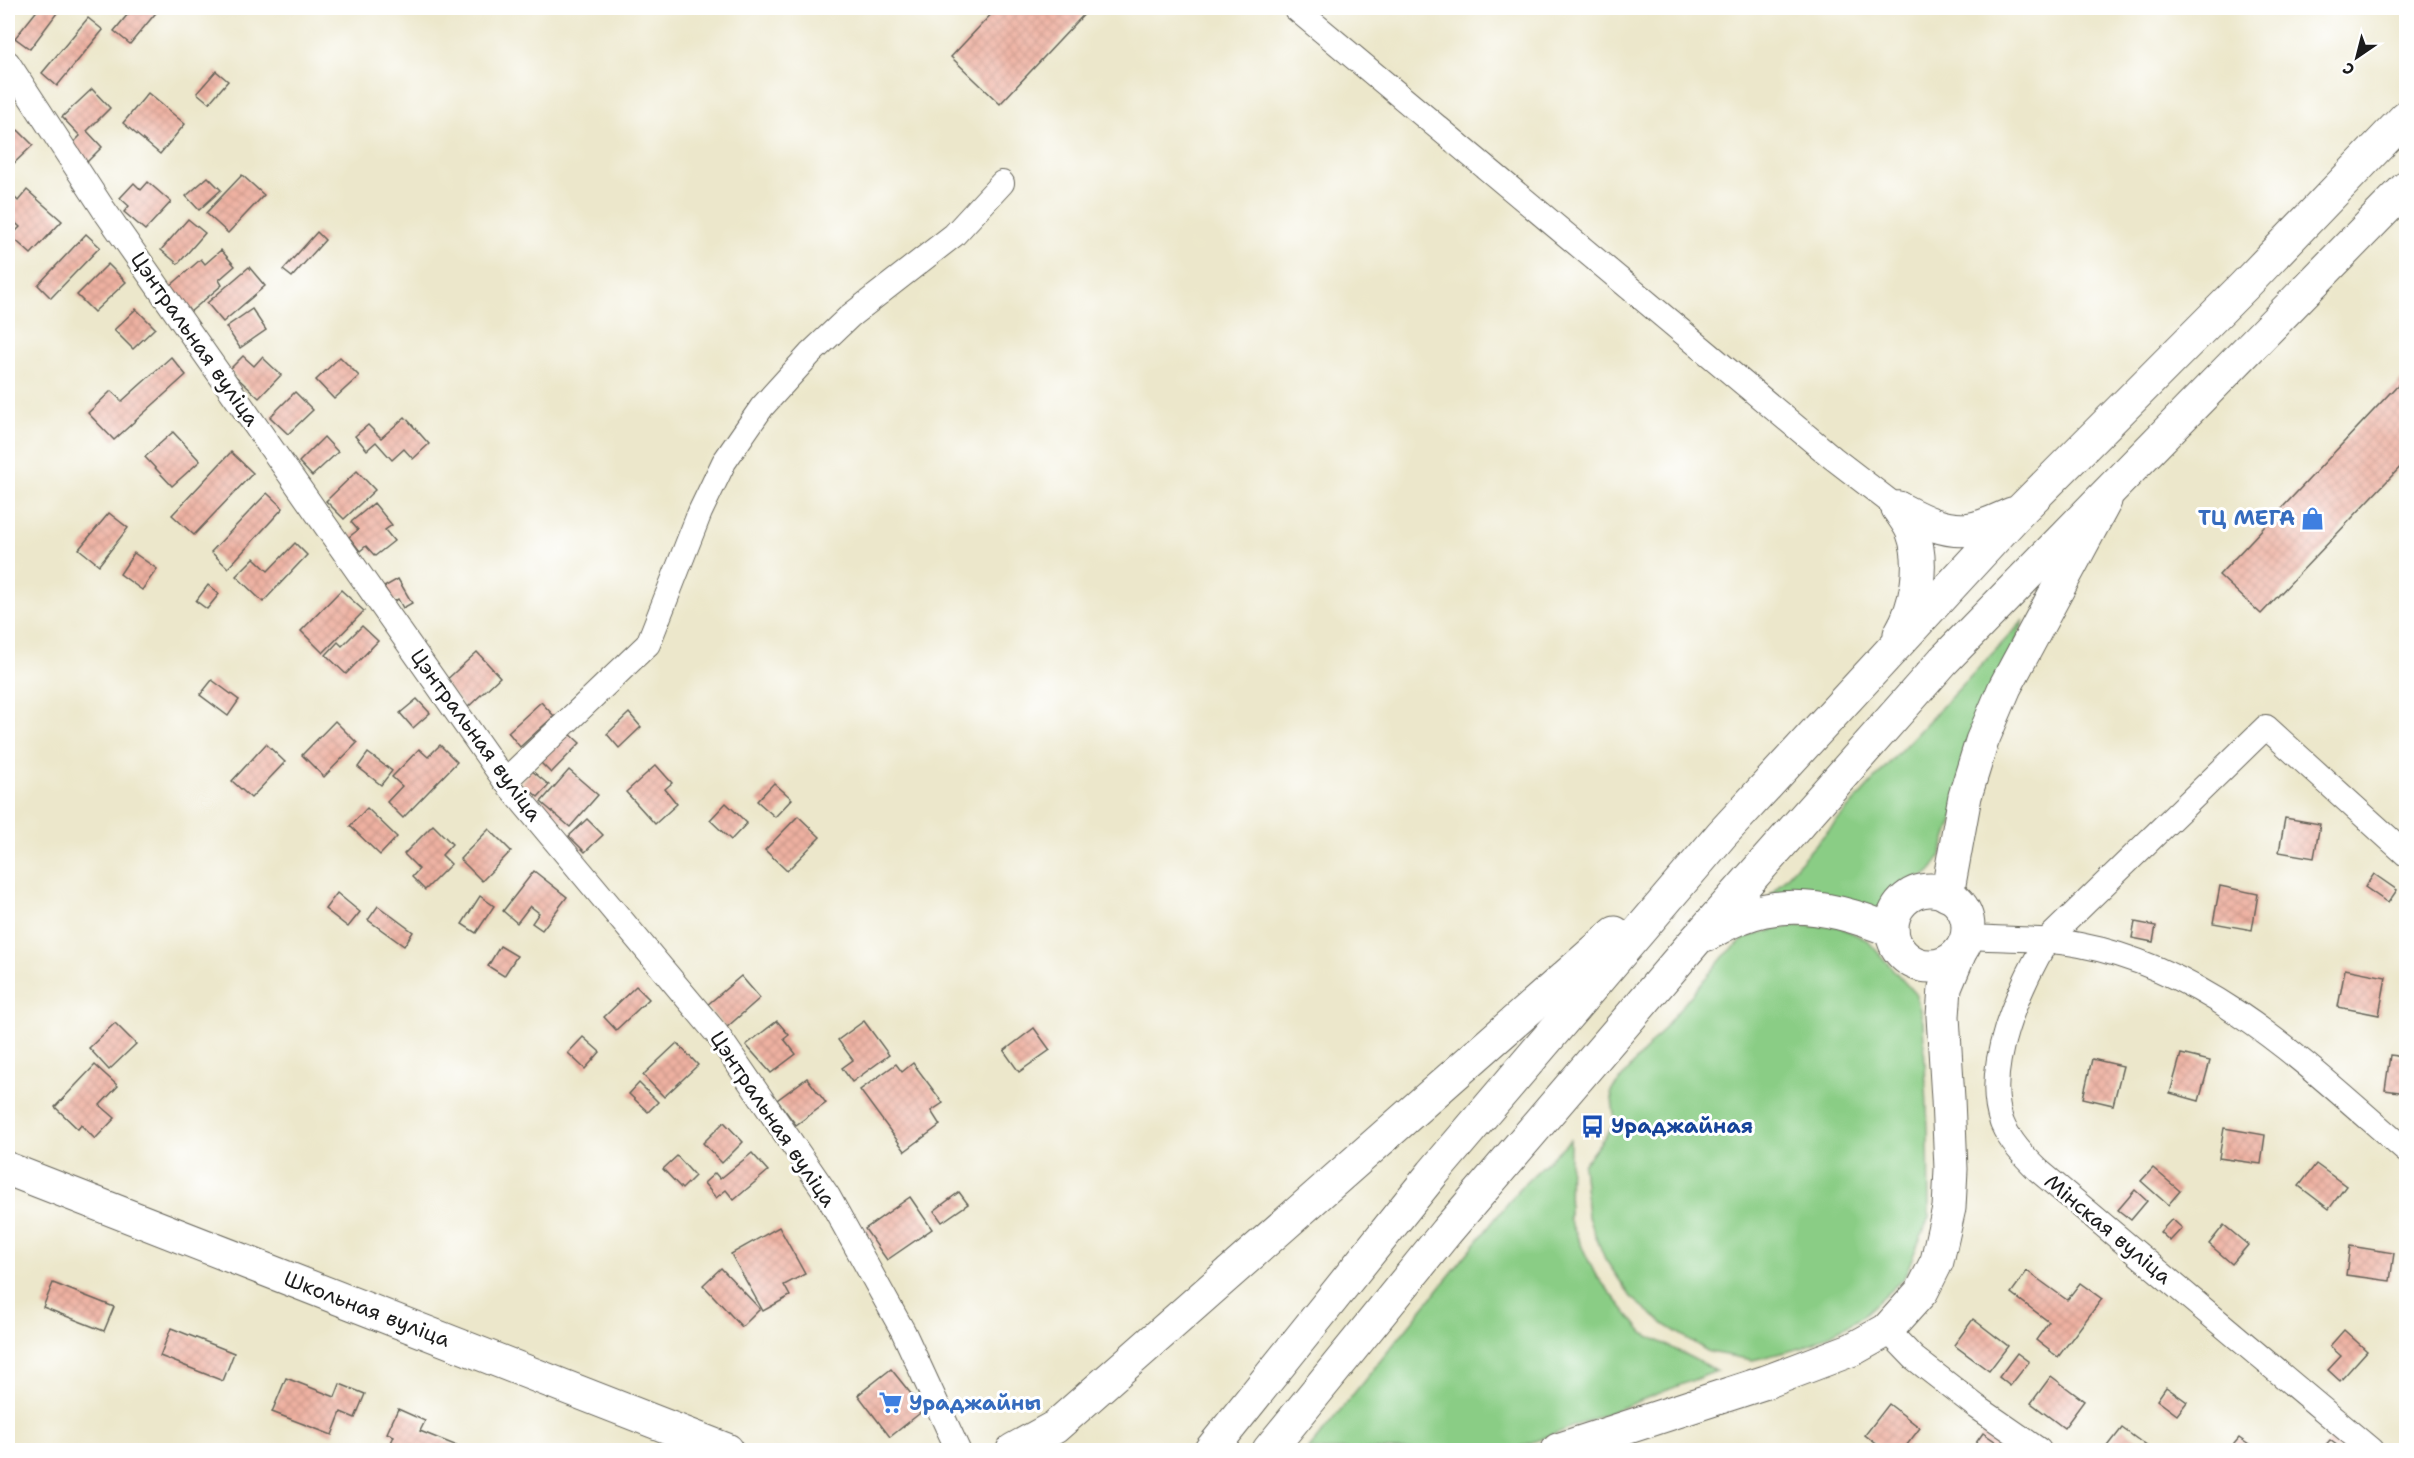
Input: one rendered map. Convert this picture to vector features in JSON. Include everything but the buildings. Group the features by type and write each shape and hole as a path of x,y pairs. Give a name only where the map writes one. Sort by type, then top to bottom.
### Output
{"main road":[{"path":"1211,1450 1433,1173 1722,834 2019,512 2244,286 2406,117"},
{"path":"1269,1450 1446,1232 1696,940 1943,661 2406,189"},
{"path":"1947,895 1965,796 1982,741 2005,687 2111,489"},
{"path":"1898,508 1929,523 1949,529 1972,530 2019,512"},
{"path":"1888,654 1905,627 1913,603 1917,578 1918,553 1912,531 1898,508"},
{"path":"1013,1450 1055,1427 1604,943 1722,834"},
{"path":"1558,1450 1766,1382 1853,1349 1887,1330 1922,1291 1936,1261 1949,1208 1949,1111 1942,1016 1945,988 1963,944 1966,915 1960,905 1947,895 1936,891 1925,891 1914,894 1897,909 1892,931 1895,944 1930,983 1942,1016"},
{"path":"1696,940 1742,916 1780,907 1807,908 1861,917 1892,931"},
{"path":"1913,962 1925,966 1950,961 1963,944"},
{"name":"Школьная вуліца","path":"8,1169 727,1450"}],"street":[{"path":"1295,8 1833,458 1898,508"},
{"name":"Цэнтральная вуліца","path":"8,63 104,210 505,781 717,1034 828,1196 903,1331 958,1450"},
{"path":"505,781 648,644 700,512 724,462 762,407 810,354 850,316 954,234 1002,183"},
{"name":"Мінская вуліца","path":"2371,1450 2019,1152 2003,1124 1996,1094 2005,1032 2019,993 2047,940 2266,727 2406,854"},
{"path":"1963,944 2047,940 2081,945 2118,954 2184,980 2212,996 2291,1051 2406,1151"},
{"path":"1887,1330 1914,1358 1977,1407 2039,1450"}],"green space":[{"path":"2024,620 1940,857 1929,872 1895,887 1879,911 1770,895 1900,751"},
{"path":"1791,926 1838,926 1867,940 1916,995 1923,1022 1929,1217 1904,1278 1859,1319 1805,1347 1753,1360 1709,1352 1665,1325 1631,1297 1605,1259 1588,1217 1583,1165 1615,1123 1611,1091 1724,956 1746,937"},
{"path":"1570,1140 1569,1219 1595,1274 1643,1333 1717,1371 1512,1450 1308,1450 1521,1187"}],"place":[{"name":"ТЦ МЕГА","path":"2313,518"},
{"name":"Ураджайная","path":"1593,1126"},
{"name":"Ураджайны","path":"891,1403"}]}
